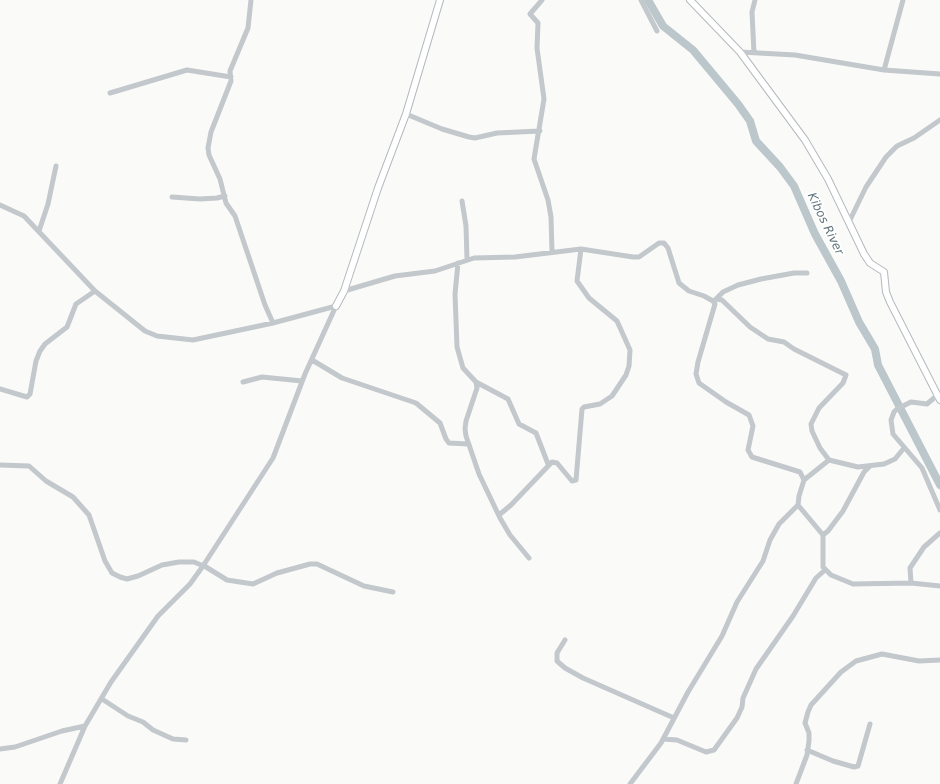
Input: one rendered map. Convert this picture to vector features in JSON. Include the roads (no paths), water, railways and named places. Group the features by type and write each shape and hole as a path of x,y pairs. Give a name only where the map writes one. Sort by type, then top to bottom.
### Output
{"main road":[{"path":"336,306 344,291 378,188 406,114 440,0"},
{"path":"690,0 740,52 805,140 828,179 870,263 884,272 886,292 890,302 939,396"}],"street":[{"path":"251,0 248,28 231,67 231,78 211,132 208,148 209,155 220,179 226,203 235,216 265,305 274,323"},
{"path":"542,0 530,14 538,25 537,48 544,99 540,131 534,159 548,200 551,217 552,252"},
{"path":"641,0 657,31"},
{"path":"754,0 752,12 754,53"},
{"path":"884,70 903,0"},
{"path":"740,52 795,55 884,70 940,74"},
{"path":"110,93 187,70 231,78"},
{"path":"406,114 442,129 475,138 497,133 540,131"},
{"path":"849,222 866,187 886,157 897,146 940,120"},
{"path":"39,231 48,204 56,166"},
{"path":"172,198 200,199 225,196"},
{"path":"462,201 466,226 467,260"},
{"path":"0,206 24,216 95,291 145,331 157,336 193,340 274,323 336,306"},
{"path":"344,291 395,276 435,271 467,260 515,257 581,249 633,257 638,256 659,243 664,244 668,248 679,283 688,291 715,300 722,300 750,327 768,339 784,342 800,353 846,375 843,383 821,405 811,424 812,431 820,448 829,460 858,468 869,467 890,462 895,459 904,448"},
{"path":"499,515 511,505 548,464 554,462 556,463 572,481 576,480 582,409 584,407 600,404 612,396 626,375 631,358 630,350 617,321 589,298 577,281 581,249"},
{"path":"458,263 455,294 457,347 463,368 476,382 508,399 518,424 536,433 548,464"},
{"path":"804,480 800,472 752,457 748,450 753,426 749,415 704,388 697,380 698,362 703,341 715,308 715,300 723,292 738,286 780,275 807,273"},
{"path":"0,389 27,397 30,394 32,391 36,361 40,351 45,344 67,327 76,304 95,291"},
{"path":"60,784 85,726 102,699 158,616 190,584 203,566 273,458 302,381 336,306"},
{"path":"312,360 342,378 416,403 440,423 446,439 450,443 468,444"},
{"path":"243,382 262,377 302,381"},
{"path":"476,382 478,388 464,429 468,444 479,474 499,515 510,535 529,558"},
{"path":"939,396 927,404 911,402 897,409 892,415 893,434 904,448 916,459 922,468 940,510"},
{"path":"630,784 663,739 722,636 737,602 762,562 770,540 779,524 798,505 804,480 829,460"},
{"path":"0,465 29,466 46,480 73,497 89,515 112,573 120,577 127,579 138,576 162,565 179,562 194,562 227,580 254,584 277,573 310,564 317,564 364,586 393,592"},
{"path":"823,535 828,531 843,511 864,472 869,467"},
{"path":"798,505 823,535 825,570 831,575 853,584 911,583 940,586"},
{"path":"911,583 910,568 924,546 940,533"},
{"path":"663,739 677,740 706,752 714,750 737,718 747,685 756,670 793,616 816,578 825,570"},
{"path":"565,640 557,653 557,661 565,668 583,678 674,718"},
{"path":"796,784 808,750 809,733 806,717 808,712 811,705 841,672 856,661 882,654 919,661 940,660"},
{"path":"102,699 128,716 143,722 153,730 173,739 186,740"},
{"path":"808,750 833,761 854,767 858,766 870,724"},
{"path":"0,749 15,747 62,731 85,726"}],"waterway":[{"name":"Kibos River","path":"648,0 663,26 693,50 738,104 750,121 756,141 780,167 794,186 815,234 841,281 859,322 875,349 878,365 940,485"}]}
